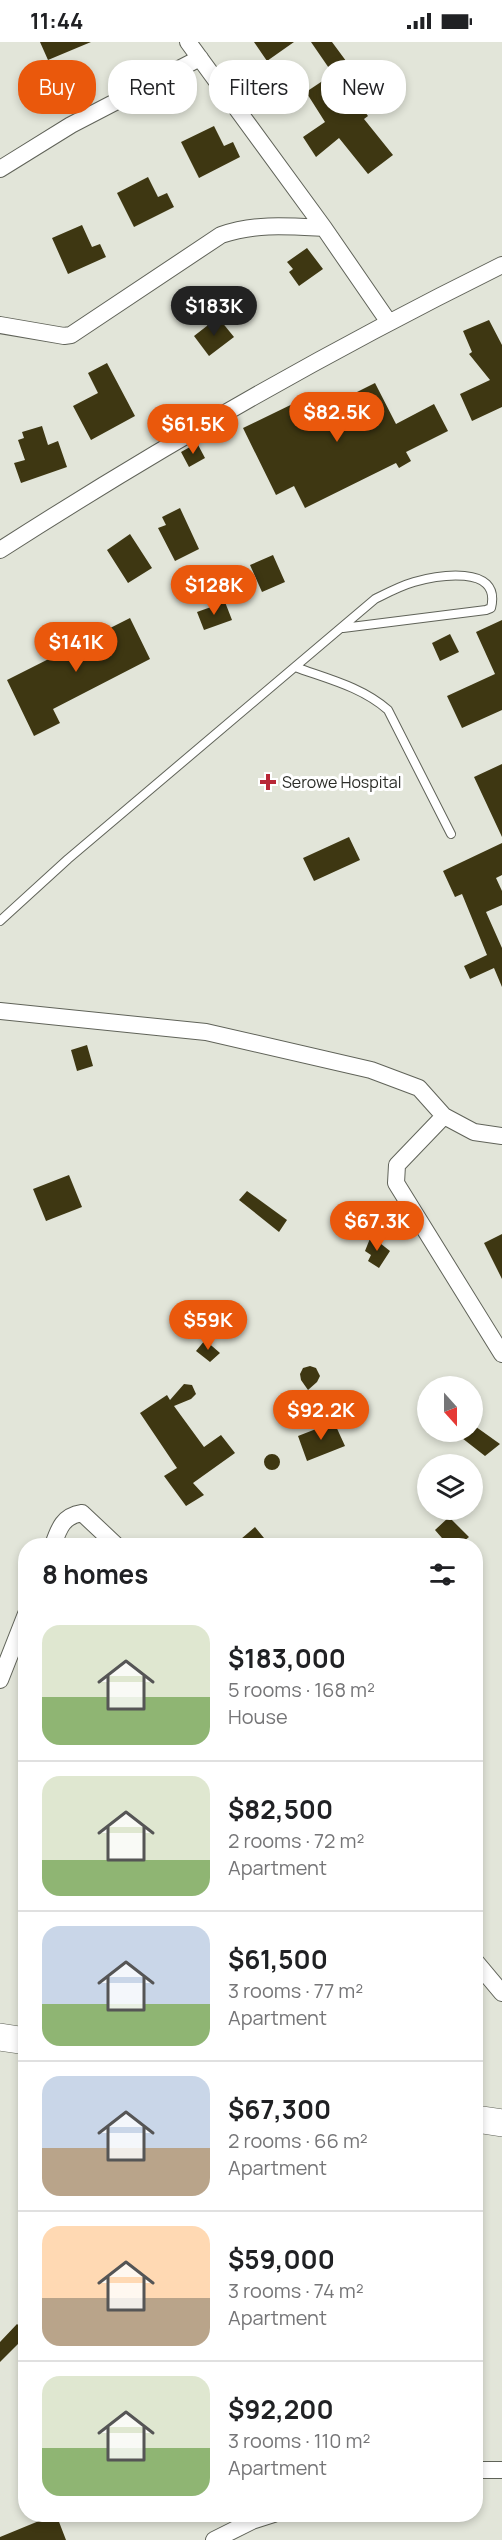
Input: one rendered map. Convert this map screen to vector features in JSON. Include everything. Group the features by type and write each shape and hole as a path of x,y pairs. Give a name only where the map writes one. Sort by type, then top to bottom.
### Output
{"main road":[{"path":"0,2037 18,2040"},
{"path":"483,2119 502,2123"}],"street":[{"path":"188,42 324,228 388,321"},
{"path":"0,170 71,125 200,58"},
{"path":"0,325 64,336 71,335 221,235 243,228 266,225 324,228"},
{"path":"0,550 60,512 388,321 502,265"},
{"path":"0,1011 206,1032 371,1070 419,1088 444,1116 474,1132 502,1136"},
{"path":"444,1116 397,1166 396,1183 502,1354"},
{"path":"56,1538 61,1525 71,1515 82,1513 109,1538"},
{"path":"0,1680 18,1634"},
{"path":"483,1970 502,1993"},
{"path":"483,2470 502,2470"},
{"path":"214,2540 250,2522"}],"lane":[{"path":"0,921 68,859 375,599 416,581 470,576 491,580 496,588 497,598 491,608 486,610 343,628"},
{"path":"295,667 356,688 376,699 388,710 451,834"}],"building":[{"path":"40,42 91,42 48,60"},
{"path":"254,42 294,42 268,60"},
{"path":"311,42 332,42 345,60 323,60"},
{"path":"321,82 321,114 367,114 368,116 364,119 393,155 368,174 339,138 316,157 303,137 325,122 309,97 309,90"},
{"path":"214,126 224,146 233,142 240,157 199,178 181,142"},
{"path":"148,177 158,197 167,193 174,207 134,227 117,193"},
{"path":"82,225 92,247 100,244 106,257 68,274 52,238"},
{"path":"307,248 323,269 299,286 289,272 293,269 287,262"},
{"path":"489,320 502,345 502,407 472,421 460,394 490,380 469,354 472,352 463,331"},
{"path":"221,321 234,337 209,356 194,336 212,322 215,326"},
{"path":"107,363 135,416 91,440 73,406 98,393 88,373"},
{"path":"375,383 396,424 434,404 448,431 406,452 411,461 399,468 396,463 305,508 294,486 276,495 243,428 309,396 317,412"},
{"path":"42,426 48,445 58,441 67,467 21,483 14,463 25,460 18,440 24,438 22,432"},
{"path":"197,443 205,458 189,467 181,452"},
{"path":"180,508 199,549 175,561 158,528 166,525 162,517"},
{"path":"130,534 152,568 128,583 107,550"},
{"path":"273,555 285,582 262,592 250,565"},
{"path":"225,602 232,620 204,630 197,612"},
{"path":"130,618 150,659 53,709 60,723 34,736 7,680"},
{"path":"502,620 502,710 462,728 447,696 495,674 476,632"},
{"path":"450,634 459,652 440,661 432,643"},
{"path":"502,764 502,837 474,777"},
{"path":"349,837 360,860 314,881 303,858"},
{"path":"502,843 502,875 496,878 502,891 502,905 486,912 502,948 502,987 494,968 470,979 464,966 487,955 462,894 455,897 443,871"},
{"path":"87,1045 93,1066 77,1071 71,1050"},
{"path":"69,1175 82,1207 46,1221 33,1189"},
{"path":"247,1191 287,1220 279,1232 239,1200"},
{"path":"502,1234 502,1279 484,1243"},
{"path":"371,1236 390,1251 379,1268 368,1261 371,1255 365,1251"},
{"path":"205,1340 220,1353 210,1362 196,1351"},
{"path":"310,1366 316,1368 320,1376 308,1390 300,1374 303,1368"},
{"path":"184,1384 192,1385 196,1394 191,1399 174,1406 204,1447 221,1435 235,1453 193,1483 204,1495 186,1506 164,1476 177,1468 140,1413 167,1395 170,1400"},
{"path":"334,1422 345,1446 307,1461 298,1436"},
{"path":"483,1432 500,1444 485,1456 467,1442 483,1442"},
{"path":"269,1454 275,1454 280,1462 278,1468 269,1470 264,1465 264,1459"},
{"path":"446,1520 452,1520 469,1537 468,1538 442,1538 435,1530"},
{"path":"255,1527 264,1538 242,1538"},
{"path":"18,2325 18,2344 0,2362 0,2342"},
{"path":"37,2522 59,2522 66,2540 0,2540 0,2537"}],"place":[{"name":"Serowe Hospital","path":"268,782"}]}
